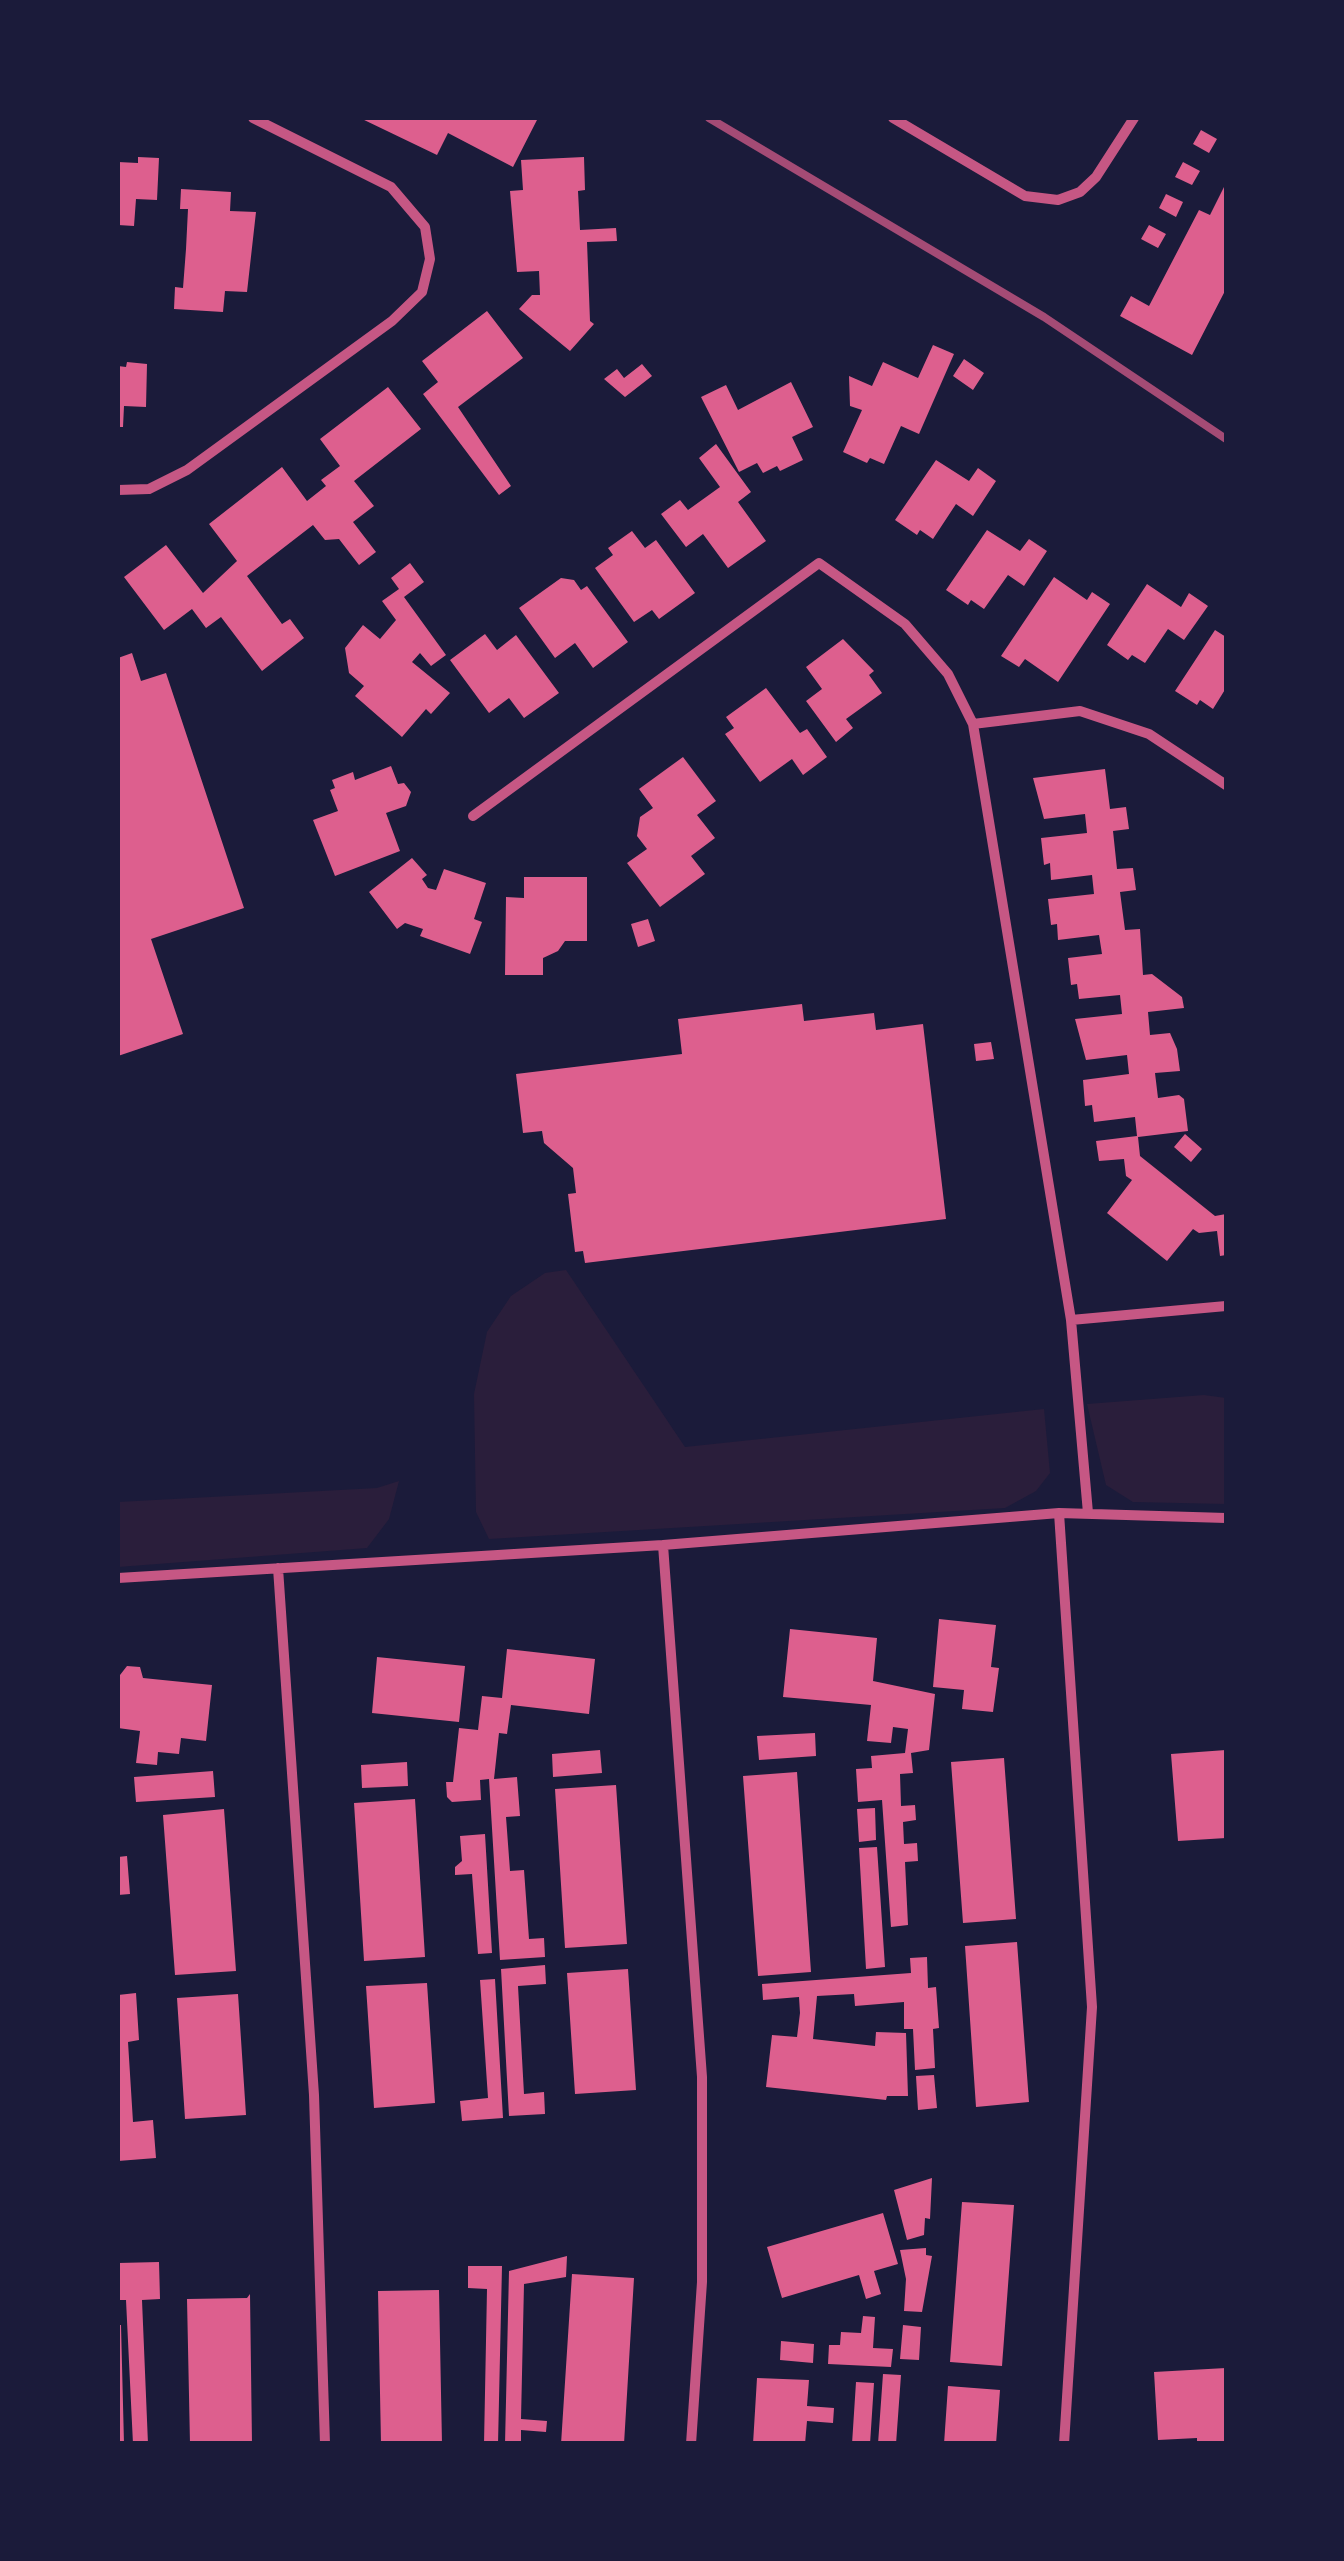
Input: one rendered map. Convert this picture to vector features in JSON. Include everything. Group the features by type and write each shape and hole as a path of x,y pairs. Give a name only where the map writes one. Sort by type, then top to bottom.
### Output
{"street":[{"path":"118,490 148,489 187,470 392,320 422,292 430,259 425,226 391,187 253,118"},
{"path":"892,118 1025,196 1058,200 1080,192 1096,176 1134,118"},
{"path":"474,816 819,564 905,624 948,674 973,724 1071,1320 1088,1512"},
{"path":"973,724 1080,711 1149,734 1226,785"},
{"path":"1071,1320 1226,1306"},
{"path":"1059,1513 1092,2007 1064,2444"},
{"path":"118,1578 663,1545 1059,1513 1226,1518"},
{"path":"663,1545 702,2077 702,2282 691,2444"},
{"path":"278,1568 314,2095 324,2444"}],"shaded area":[{"path":"566,1270 685,1447 1044,1409 1050,1473 1036,1491 1005,1508 489,1539 476,1512 474,1394 487,1332 511,1296 545,1273"},
{"path":"1204,1395 1226,1398 1226,1504 1133,1502 1106,1485 1087,1404"},
{"path":"399,1481 389,1519 367,1548 118,1567 118,1502 377,1488"}],"building":[{"path":"360,118 538,118 513,167 448,133 437,155"},
{"path":"1201,130 1217,139 1209,153 1193,144"},
{"path":"138,157 159,158 157,200 136,199 134,226 118,225 118,162 138,163"},
{"path":"584,157 585,190 578,191 580,230 616,228 617,241 587,242 590,321 594,324 570,351 519,309 532,295 540,295 539,271 517,272 510,191 523,190 521,160"},
{"path":"1183,162 1200,171 1192,185 1175,177"},
{"path":"1226,183 1226,289 1192,355 1120,316 1131,296 1149,306 1199,210 1210,215"},
{"path":"181,189 231,192 230,211 256,212 247,292 225,291 223,312 174,309 175,287 183,288 186,249 188,209 180,209"},
{"path":"1166,194 1183,202 1176,217 1159,208"},
{"path":"1149,225 1166,234 1158,248 1141,239"},
{"path":"487,311 523,358 458,407 511,486 499,495 423,394 438,382 422,361"},
{"path":"933,345 954,354 919,434 901,426 884,464 870,458 867,463 843,452 862,410 850,406 849,376 872,386 883,362 918,378"},
{"path":"964,359 984,373 973,390 953,376"},
{"path":"127,362 147,364 146,407 124,406 123,427 118,427 118,366 126,367"},
{"path":"642,364 652,376 625,397 604,379 617,369 624,378"},
{"path":"791,382 813,427 792,437 803,460 780,471 777,466 763,473 757,463 739,472 701,397 726,385 738,410"},
{"path":"388,387 421,429 354,481 374,506 353,522 376,552 359,565 339,539 325,540 313,525 247,576 282,624 290,619 304,638 262,671 221,617 206,628 192,609 164,630 124,577 166,545 203,593 237,561 209,524 282,467 307,501 326,486 321,480 340,466 320,439"},
{"path":"716,444 751,492 738,502 766,541 728,568 703,534 686,547 661,514 680,500 688,510 720,487 699,458"},
{"path":"936,460 969,481 978,468 996,481 973,516 956,504 933,539 920,530 917,535 895,520"},
{"path":"987,530 1020,551 1029,539 1047,551 1024,586 1008,575 984,609 971,600 968,605 946,590"},
{"path":"632,531 645,548 656,540 695,593 659,619 652,610 634,622 595,568 613,555 608,548"},
{"path":"410,563 424,582 404,597 446,655 431,666 420,653 412,662 450,693 431,714 426,709 402,737 355,696 364,686 349,673 345,648 363,625 380,639 396,620 382,601 399,589 391,578"},
{"path":"1054,577 1087,600 1092,592 1110,604 1058,682 1025,659 1019,667 1001,656"},
{"path":"561,578 574,580 581,590 587,586 628,642 593,668 575,643 555,658 519,608"},
{"path":"1147,584 1181,607 1189,593 1208,606 1184,640 1168,629 1145,663 1132,655 1128,660 1107,645"},
{"path":"1215,630 1226,637 1226,688 1213,709 1200,700 1197,705 1175,691"},
{"path":"485,634 497,650 516,635 559,693 524,718 509,698 489,713 450,660"},
{"path":"843,639 874,671 869,675 882,693 846,719 853,728 836,742 806,701 822,689 806,667"},
{"path":"132,653 141,681 166,673 244,908 151,939 183,1034 118,1056 118,658"},
{"path":"766,688 800,733 807,729 827,757 803,775 792,759 760,782 725,734 734,728 726,717"},
{"path":"683,757 716,801 697,815 715,838 691,856 705,874 660,907 627,863 647,849 637,836 640,817 653,808 639,789"},
{"path":"391,766 398,784 404,783 411,792 406,806 386,813 400,851 335,876 313,820 338,811 330,790 335,788 332,780 353,772 355,780"},
{"path":"1105,769 1110,809 1126,807 1129,829 1113,831 1117,869 1133,868 1136,890 1120,892 1125,930 1140,929 1143,975 1152,974 1182,997 1184,1008 1148,1012 1150,1035 1170,1033 1180,1071 1155,1073 1158,1098 1179,1095 1184,1099 1188,1131 1138,1137 1140,1156 1215,1216 1226,1214 1226,1255 1220,1256 1217,1231 1199,1233 1193,1229 1167,1261 1107,1213 1132,1180 1126,1176 1124,1159 1099,1161 1096,1141 1137,1136 1135,1117 1094,1122 1092,1105 1085,1106 1083,1080 1129,1074 1127,1055 1086,1060 1075,1019 1122,1014 1120,995 1079,999 1077,984 1071,985 1068,958 1102,954 1099,935 1058,940 1057,924 1051,925 1048,899 1094,894 1092,875 1051,880 1050,863 1044,865 1041,838 1087,833 1085,814 1044,819 1033,778"},
{"path":"412,858 427,875 422,879 428,888 436,890 444,869 486,883 474,919 482,922 470,954 420,936 423,929 405,923 397,929 369,892"},
{"path":"524,877 587,877 587,941 565,941 558,951 543,958 543,975 505,975 506,897 524,898"},
{"path":"648,919 655,941 638,947 631,924"},
{"path":"802,1004 804,1021 874,1013 876,1030 923,1024 946,1219 585,1263 583,1251 575,1252 568,1194 576,1193 573,1168 544,1143 542,1131 523,1133 516,1074 682,1054 678,1019"},
{"path":"991,1042 994,1059 976,1061 974,1044"},
{"path":"1185,1134 1202,1149 1191,1162 1174,1147"},
{"path":"939,1619 996,1625 991,1667 999,1668 993,1712 962,1709 964,1690 933,1687"},
{"path":"790,1629 877,1638 873,1681 935,1694 929,1750 911,1753 913,1773 900,1774 901,1806 915,1805 916,1820 903,1822 904,1844 917,1843 918,1861 905,1862 908,1925 891,1927 882,1800 858,1802 856,1769 872,1768 871,1756 905,1753 908,1729 893,1727 891,1743 867,1741 871,1705 783,1697"},
{"path":"507,1649 595,1659 589,1714 511,1705 507,1734 499,1733 494,1779 517,1777 520,1816 506,1817 510,1871 524,1870 529,1939 544,1938 545,1957 500,1960 489,1779 480,1780 481,1800 452,1802 447,1797 446,1782 453,1782 459,1728 478,1730 482,1696 502,1698"},
{"path":"377,1657 465,1666 459,1722 372,1713"},
{"path":"127,1666 140,1667 143,1678 212,1685 206,1741 181,1738 179,1754 158,1752 157,1765 136,1763 140,1731 118,1728 120,1675"},
{"path":"815,1733 816,1756 759,1760 757,1736"},
{"path":"600,1750 602,1773 553,1777 552,1754"},
{"path":"1226,1750 1226,1838 1178,1841 1171,1754"},
{"path":"1004,1758 1016,1919 963,1923 951,1762"},
{"path":"407,1762 408,1786 362,1788 361,1765"},
{"path":"213,1771 215,1797 136,1802 134,1777"},
{"path":"797,1772 811,1972 758,1976 743,1776"},
{"path":"616,1785 627,1944 565,1948 555,1789"},
{"path":"415,1799 425,1957 364,1961 354,1803"},
{"path":"875,1808 876,1840 859,1842 857,1809"},
{"path":"224,1809 236,1971 175,1975 163,1815"},
{"path":"485,1834 492,1953 478,1954 472,1874 455,1875 455,1867 462,1861 460,1836"},
{"path":"877,1847 885,1967 866,1969 859,1848"},
{"path":"127,1856 130,1894 118,1895 118,1857"},
{"path":"1017,1942 1029,2102 976,2107 965,1946"},
{"path":"927,1957 928,1988 936,1987 939,2028 933,2029 935,2068 915,2070 913,2029 904,2029 904,2002 855,2006 854,1994 817,1996 813,2039 875,2046 876,2032 906,2033 908,2096 887,2096 886,2100 766,2087 772,2035 797,2037 800,2013 799,1997 763,2000 762,1984 911,1973 910,1958"},
{"path":"545,1965 546,1984 518,1986 524,2094 544,2092 545,2114 509,2116 501,1969"},
{"path":"628,1969 636,2090 575,2094 567,1973"},
{"path":"495,1979 503,2118 462,2121 460,2101 488,2098 480,1980"},
{"path":"427,1983 435,2103 374,2108 366,1986"},
{"path":"136,1993 139,2040 128,2042 133,2122 153,2120 156,2158 118,2161 118,1995"},
{"path":"238,1994 246,2115 185,2119 177,1998"},
{"path":"934,2075 937,2108 918,2110 916,2076"},
{"path":"932,2178 930,2219 925,2218 924,2235 907,2240 894,2190"},
{"path":"962,2202 1014,2205 1002,2366 950,2362"},
{"path":"883,2213 898,2264 874,2271 881,2294 866,2299 859,2275 782,2298 767,2247"},
{"path":"926,2248 926,2255 932,2256 922,2312 904,2311 906,2279 900,2250"},
{"path":"567,2256 566,2277 524,2284 521,2419 547,2421 546,2432 521,2430 521,2444 505,2444 509,2271"},
{"path":"159,2262 160,2299 142,2300 148,2444 133,2444 126,2300 118,2300 118,2263"},
{"path":"468,2266 502,2266 498,2444 484,2444 487,2289 468,2288"},
{"path":"572,2274 634,2278 624,2444 561,2444"},
{"path":"439,2290 442,2444 381,2444 378,2291"},
{"path":"250,2294 252,2444 190,2444 187,2299 247,2298"},
{"path":"863,2316 875,2317 873,2348 893,2349 891,2367 828,2364 829,2345 840,2345 841,2332 861,2333"},
{"path":"121,2325 124,2444 118,2444"},
{"path":"903,2325 921,2327 919,2360 900,2359"},
{"path":"781,2341 814,2344 813,2363 780,2360"},
{"path":"1226,2368 1226,2444 1197,2444 1197,2438 1158,2440 1154,2372"},
{"path":"883,2374 901,2375 896,2444 878,2444"},
{"path":"757,2378 809,2380 807,2406 834,2408 833,2423 807,2421 805,2444 753,2444"},
{"path":"856,2382 874,2383 870,2444 852,2444"},
{"path":"948,2386 1000,2390 996,2444 944,2444"}],"railway":[{"path":"709,118 1044,317 1226,439"}]}
